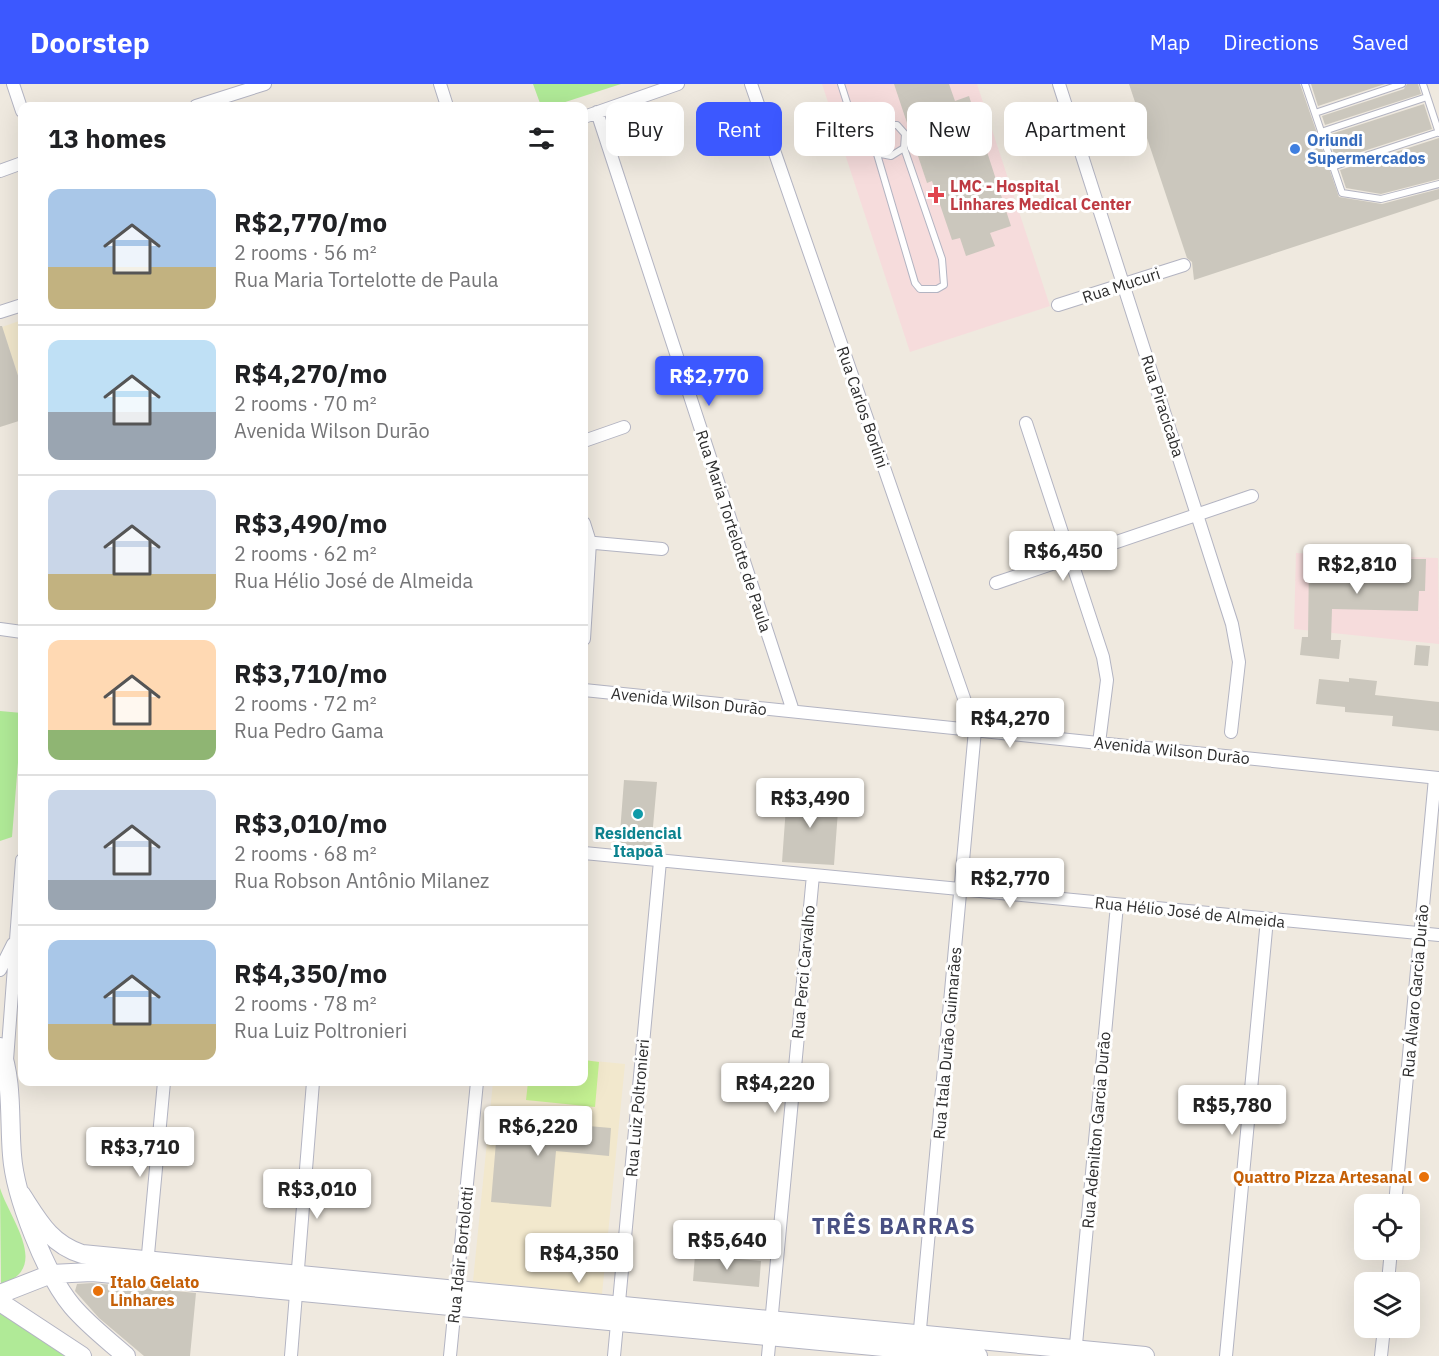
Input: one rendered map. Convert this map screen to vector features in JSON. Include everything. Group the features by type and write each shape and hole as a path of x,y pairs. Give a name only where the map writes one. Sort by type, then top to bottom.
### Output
{"main road":[{"path":"0,1047 6,1066 12,1159 32,1245 32,1268 3,1295"},
{"path":"23,1202 65,1249 146,1269"},
{"path":"23,1202 51,1274 73,1307 126,1356"},
{"path":"3,1295 51,1274 70,1271 146,1269 770,1328 978,1356"},
{"path":"3,1295 82,1356"},
{"path":"919,1347 1146,1356"}],"street":[{"path":"14,84 19,102"},
{"path":"209,102 265,84"},
{"path":"440,84 446,102"},
{"path":"588,115 678,84"},
{"name":"Rua Carlos Borlini","path":"751,84 975,730"},
{"name":"Rua Piracicaba","path":"1059,84 1232,624 1239,662 1231,732"},
{"name":"Rua Maria Tortelotte de Paula","path":"597,112 793,711"},
{"path":"0,171 18,165"},
{"name":"Rua Mucuri","path":"1058,305 1184,265"},
{"path":"0,312 18,306"},
{"path":"1026,423 1103,657 1107,680 1099,743"},
{"path":"588,440 624,427"},
{"path":"996,583 1252,496"},
{"path":"588,542 662,549"},
{"path":"0,629 18,631"},
{"name":"Avenida Wilson Durão","path":"588,690 1437,778"},
{"name":"Rua Itala Durão Guimarães","path":"919,1347 975,730"},
{"name":"Rua Álvaro Garcia Durão","path":"1396,1194 1437,778"},
{"name":"Rua Hélio José de Almeida","path":"588,853 1439,935"},
{"name":"Rua Luiz Poltronieri","path":"614,1356 660,861"},
{"name":"Rua Perci Carvalho","path":"768,1356 813,875"},
{"name":"Rua Adenilton Garcia Durão","path":"1076,1353 1117,904"},
{"path":"6,1066 18,912"},
{"path":"1226,1356 1267,919"},
{"path":"0,970 16,938"},
{"path":"146,1269 164,1086"},
{"path":"291,1356 313,1086"},
{"name":"Rua Idair Bortolotti","path":"450,1356 477,1086"},
{"path":"1381,1356 1383,1338"}],"lane":[{"path":"841,84 847,102"},
{"path":"1305,84 1340,190 1355,196 1381,199 1439,184"},
{"path":"1315,113 1402,84"},
{"path":"1332,167 1439,133 1423,84"},
{"path":"1321,132 1427,97"},
{"path":"878,156 915,283 920,289 937,289 945,285 942,259 904,148 905,135 895,127"},
{"path":"895,154 904,148"}],"shaded area":[{"name":"LMC - Hospital Linhares Medical Center","path":"822,84 977,84 983,102 907,102 907,156 992,156 992,130 1050,306 910,352 846,156 895,156 895,102 828,102"},
{"path":"18,321 18,376 2,327"},
{"path":"1296,553 1438,558 1439,644 1294,629"},
{"path":"588,1060 625,1064 602,1294 473,1281 493,1086 588,1086"}],"green space":[{"path":"533,84 621,84 565,102 540,102"},
{"path":"0,711 18,713 18,763 12,837 0,841"},
{"path":"588,1061 599,1062 595,1107 526,1100 528,1086 588,1086"},
{"path":"0,1188 18,1228 25,1255 24,1267 16,1277 1,1284"},
{"path":"0,1313 65,1356 0,1356"}],"building":[{"path":"894,84 949,84 955,101 969,96 971,102 907,102 907,123"},
{"name":"Oriundi Supermercados","path":"1129,84 1300,84 1339,197 1382,204 1439,189 1439,199 1194,280 1192,262 1187,258 1147,138 1147,102 1135,102"},
{"path":"1311,84 1385,84 1318,106"},
{"path":"1407,84 1418,84 1421,94 1325,125 1322,116 1404,89"},
{"path":"1424,104 1432,129 1336,160 1328,135"},
{"path":"1439,138 1439,179 1381,194 1346,188 1340,170"},
{"path":"918,156 988,156 1011,226 990,233 995,246 966,256 960,238 952,240 932,181 927,183"},
{"path":"0,326 2,326 18,376 18,421 0,427"},
{"path":"1383,559 1426,559 1425,591 1419,591 1418,611 1332,609 1331,640 1341,640 1339,659 1300,655 1302,637 1308,637 1309,560 1383,561"},
{"path":"1416,645 1430,646 1428,666 1414,665"},
{"path":"1349,678 1377,681 1375,695 1439,702 1439,731 1392,726 1393,716 1345,712 1345,707 1316,704 1319,679 1349,682"},
{"name":"Residencial Itapoã","path":"624,780 657,782 651,849 619,846"},
{"path":"787,793 839,797 834,865 782,862"},
{"path":"498,1118 611,1128 609,1156 556,1151 551,1207 491,1202"},
{"path":"695,1255 761,1261 759,1287 693,1281"},
{"path":"92,1283 196,1293 190,1356 144,1356 99,1318 75,1291 77,1284"}],"place":[{"name":"Oriundi Supermercados","path":"1295,149"},
{"name":"LMC - Hospital Linhares Medical Center","path":"936,195"},
{"name":"Residencial Itapoã","path":"638,814"},
{"name":"Quattro Pizza Artesanal","path":"1424,1177"},
{"name":"Italo Gelato Linhares","path":"98,1291"}],"district":[{"name":"TRÊS BARRAS","path":"894,1226"}]}
